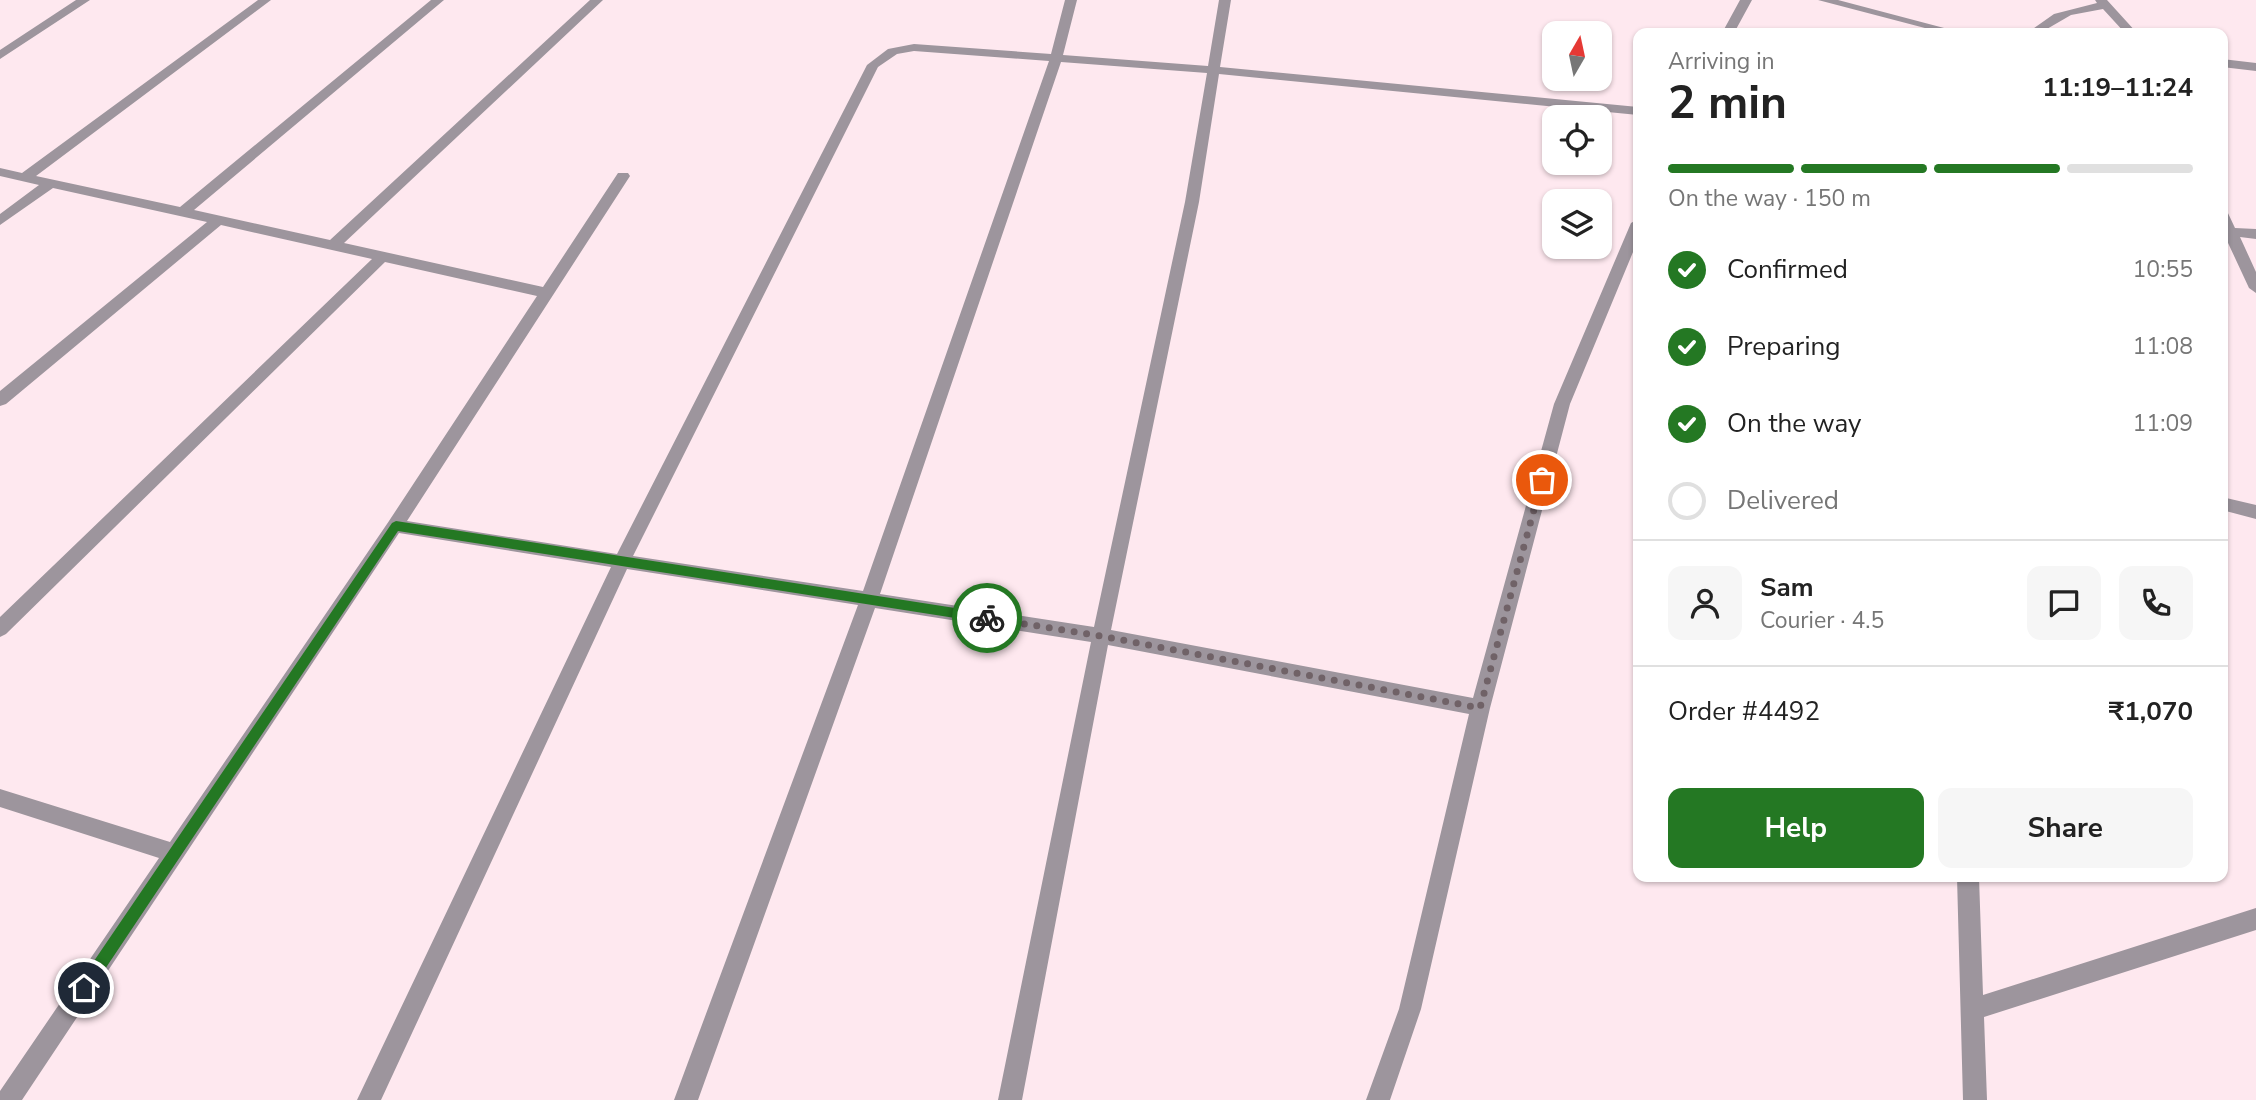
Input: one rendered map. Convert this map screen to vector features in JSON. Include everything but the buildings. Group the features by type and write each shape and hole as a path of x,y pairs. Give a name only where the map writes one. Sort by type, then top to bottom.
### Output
{"street":[{"path":"0,55 84,0"},
{"path":"24,178 265,0"},
{"path":"182,213 438,0"},
{"path":"333,246 597,0"},
{"path":"686,1100 869,599 1056,58 1071,0"},
{"path":"1010,1100 1101,636 1192,202 1225,0"},
{"path":"1731,28 1746,0"},
{"path":"1824,0 1937,28"},
{"path":"2040,28 2059,15 2103,3 2126,28"},
{"path":"369,1100 622,561 873,65 892,50 905,47 1214,70 1633,111"},
{"path":"2228,64 2256,67"},
{"path":"0,172 547,293"},
{"path":"8,1100 396,526 623,176"},
{"path":"0,221 49,184"},
{"path":"0,400 217,221"},
{"path":"2228,226 2256,288"},
{"path":"2231,232 2256,234"},
{"path":"1378,1100 1410,1009 1480,708 1562,404 1633,235"},
{"path":"0,629 382,257"},
{"path":"2228,505 2256,512"},
{"path":"396,526 1101,636 1480,708"},
{"path":"0,798 175,853"},
{"path":"1968,882 1975,1100"},
{"path":"1972,1010 2256,919"}],"way so far":[{"path":"987,618 1101,636 1480,708 1542,480"}],"route":[{"path":"84,988 396,526 987,618"}]}
